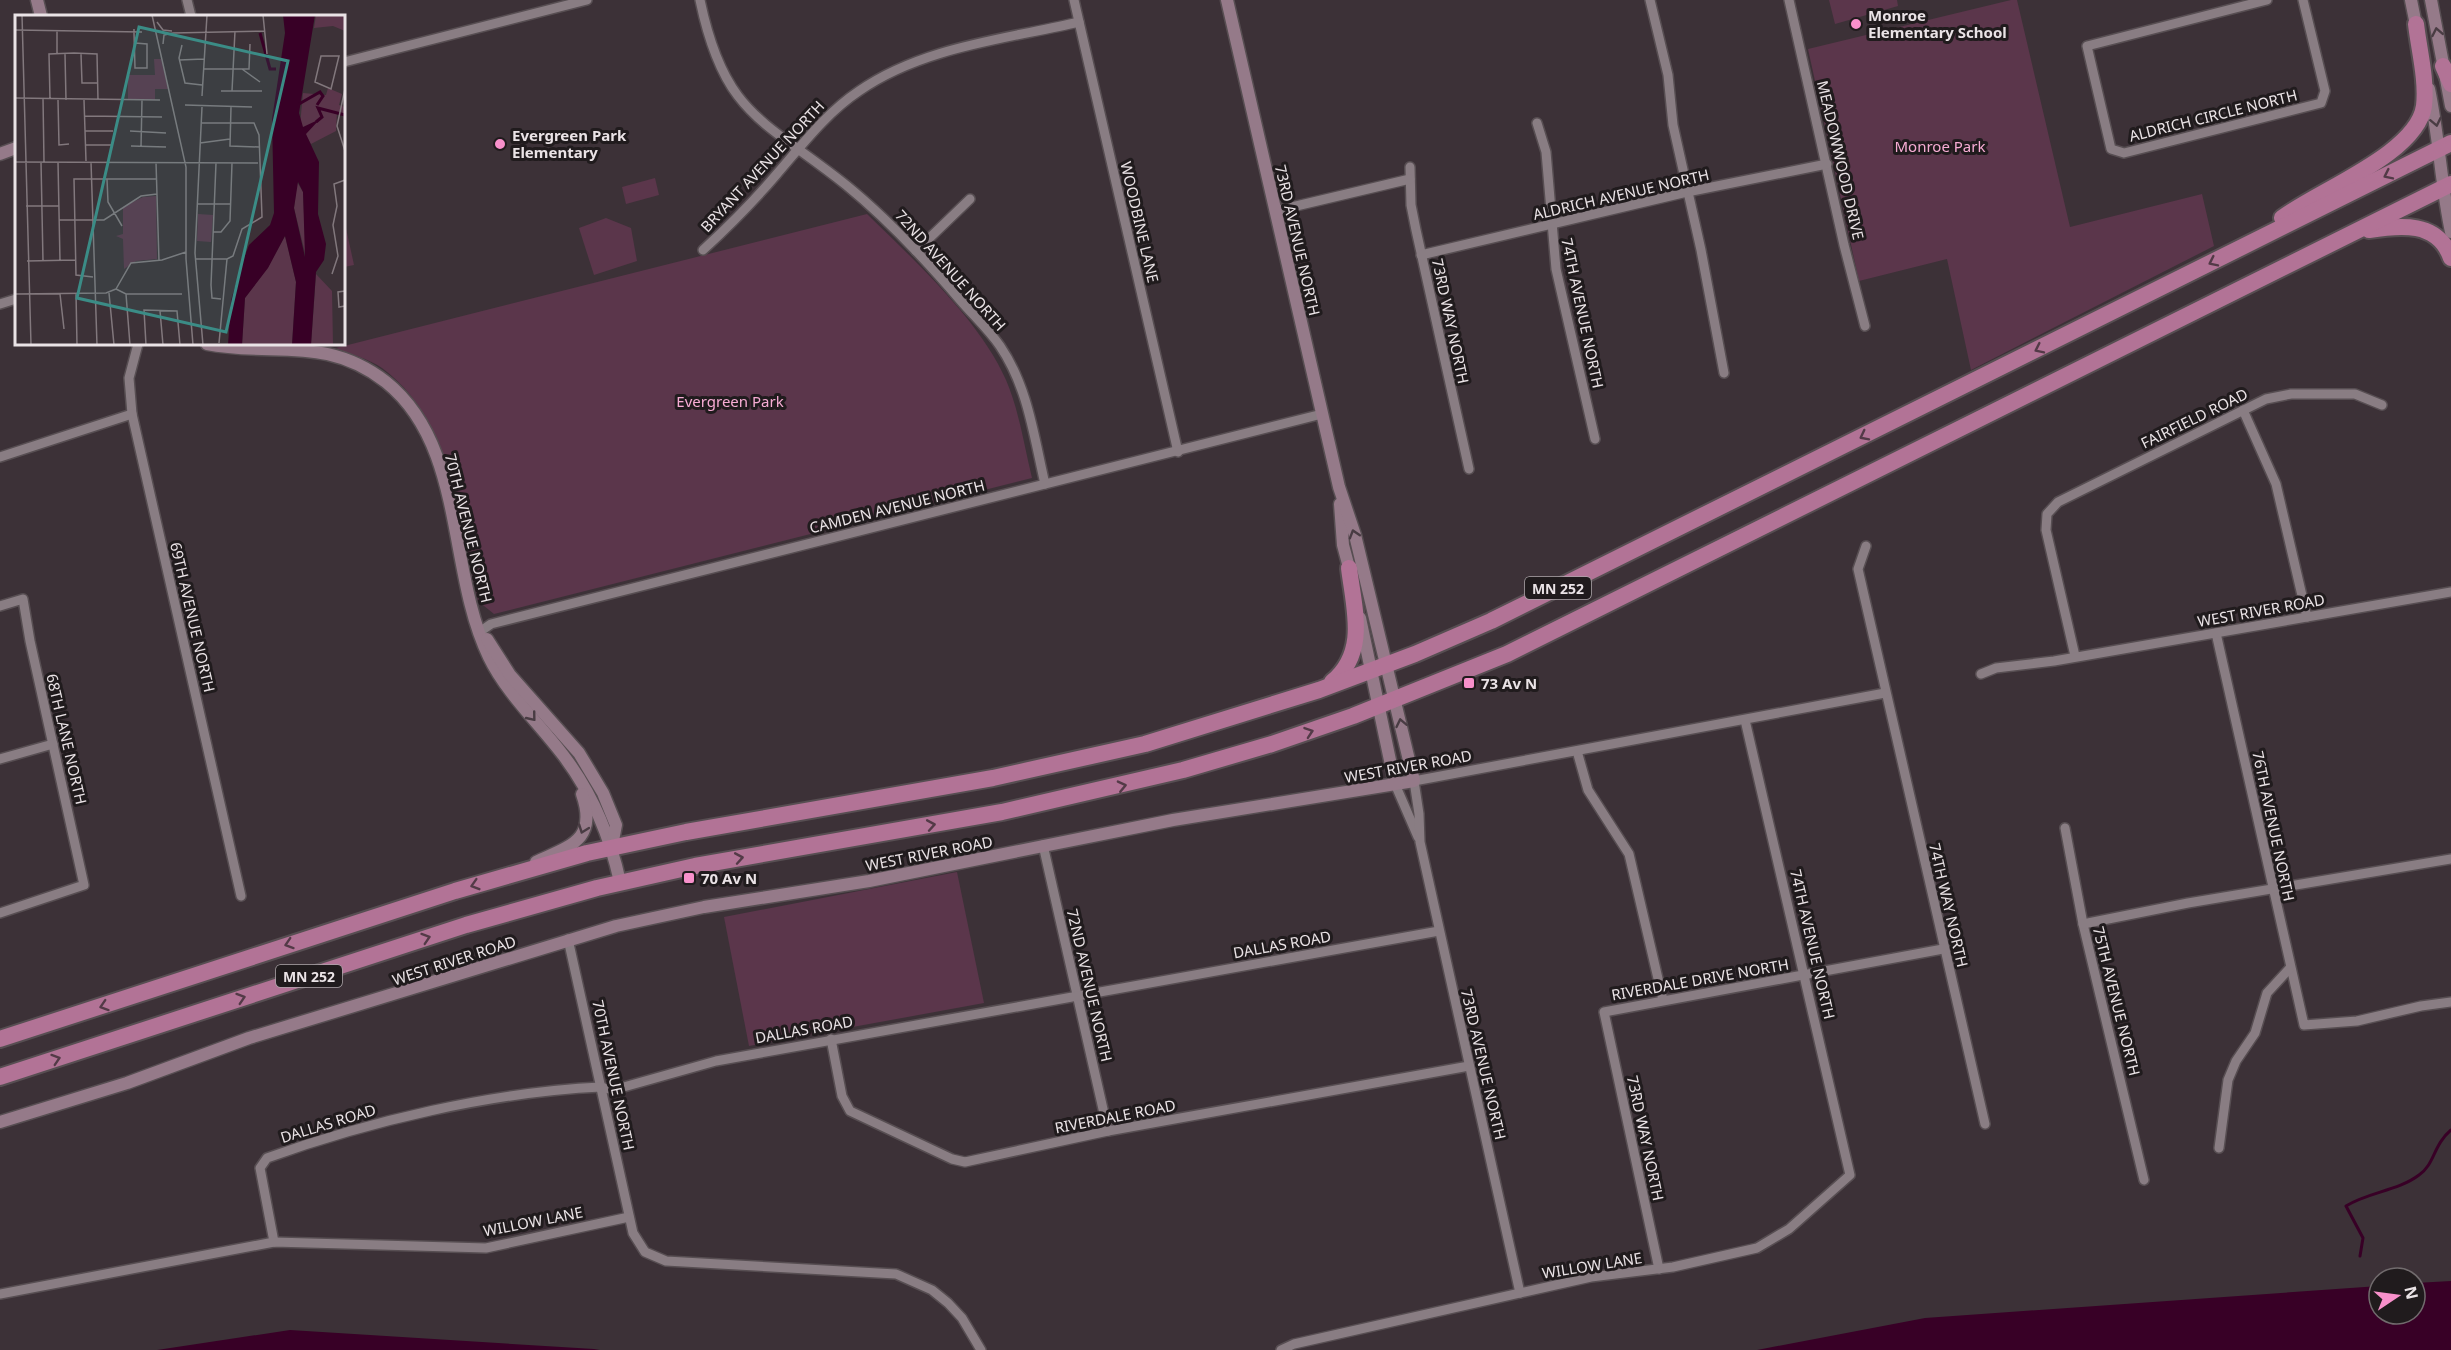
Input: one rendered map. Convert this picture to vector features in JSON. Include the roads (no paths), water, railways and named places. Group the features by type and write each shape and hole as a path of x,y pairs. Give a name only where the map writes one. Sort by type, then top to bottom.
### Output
{"highway":[{"path":"2238,250 2287,214 2399,146 2416,129 2425,98 2416,24"},
{"path":"2443,66 2451,84"},
{"name":"MN 252","path":"0,1039 508,875 612,847 1042,768 1153,742 1325,688 1491,621 2446,146"},
{"name":"MN 252","path":"0,1077 466,925 620,882 695,866 1002,812 1132,784 1272,744 1396,700 1507,654 2447,186"},
{"path":"2353,233 2405,225 2416,227 2437,238 2451,258"},
{"path":"1325,688 1347,668 1354,650 1355,621 1349,568"}],"street":[{"path":"37,0 41,15"},
{"path":"187,0 191,15"},
{"path":"345,62 586,0"},
{"name":"72ND AVENUE NORTH","path":"700,0 714,56 725,79 756,119 875,210 916,251 999,345 1022,390 1046,484"},
{"name":"WOODBINE LANE","path":"1074,0 1178,452"},
{"name":"73RD AVENUE NORTH","path":"1227,0 1339,488 1355,535 1388,664 1414,781 1420,842 1438,931 1520,1293"},
{"path":"1650,0 1668,75 1673,125 1701,250 1724,373"},
{"name":"MEADOWWOOD DRIVE","path":"1789,0 1844,245 1865,326"},
{"name":"ALDRICH CIRCLE NORTH","path":"2267,0 2087,46 2108,142 2117,153 2321,103 2325,91 2303,0"},
{"path":"2411,0 2446,146 2451,232"},
{"path":"2431,0 2451,106"},
{"name":"BRYANT AVENUE NORTH","path":"703,250 743,213 843,103 876,80 903,66 942,53 1079,22"},
{"name":"74TH AVENUE NORTH","path":"1537,123 1546,152 1556,269 1595,439"},
{"path":"0,154 15,148"},
{"name":"ALDRICH AVENUE NORTH","path":"1421,255 1688,192 1827,164"},
{"name":"73RD WAY NORTH","path":"1410,167 1411,205 1469,469"},
{"path":"1275,211 1410,179"},
{"path":"916,251 970,199"},
{"path":"0,304 15,299"},
{"name":"69TH AVENUE NORTH","path":"138,345 129,378 132,414 241,896"},
{"name":"70TH AVENUE NORTH","path":"222,345 323,352 367,370 400,395 427,432 439,463 470,599 489,658 587,789 612,847 620,882"},
{"name":"FAIRFIELD ROAD","path":"2075,656 2046,530 2047,514 2058,502 2266,399 2291,394 2355,394 2382,405"},
{"path":"2243,410 2276,484 2307,617"},
{"path":"0,457 132,414"},
{"name":"CAMDEN AVENUE NORTH","path":"481,631 490,624 1322,414"},
{"name":"73RD AVENUE NORTH","path":"1339,488 1341,530 1395,784 1420,842"},
{"name":"74TH WAY NORTH","path":"1866,546 1858,568 1943,949 1985,1124"},
{"name":"WEST RIVER ROAD","path":"2075,656 2451,592"},
{"name":"68TH LANE NORTH","path":"0,606 23,599 84,885 0,913"},
{"name":"70TH AVENUE NORTH","path":"481,631 510,675 579,753 603,794 616,825 612,847"},
{"name":"76TH AVENUE NORTH","path":"2216,633 2304,1025 2357,1021 2421,1006 2451,1002"},
{"path":"1981,674 1996,668 2075,656"},
{"name":"WEST RIVER ROAD","path":"0,1122 127,1083 239,1041 421,988 568,939 688,910 861,882 1173,820 1414,781 1885,693"},
{"name":"74TH AVENUE NORTH","path":"1745,720 1806,975 1850,1175"},
{"path":"0,759 53,744"},
{"path":"1577,751 1588,789 1629,854 1664,1000"},
{"path":"508,875 574,845 585,828 586,807 583,796 563,755"},
{"name":"75TH AVENUE NORTH","path":"2065,828 2083,924 2144,1180"},
{"name":"72ND AVENUE NORTH","path":"1043,845 1108,1131"},
{"path":"2083,924 2451,859"},
{"name":"DALLAS ROAD","path":"274,1242 260,1168 267,1158 373,1124 524,1094 601,1087 613,1090 716,1061 1438,931"},
{"name":"70TH AVENUE NORTH","path":"568,939 629,1217"},
{"name":"RIVERDALE DRIVE NORTH","path":"1604,1012 1943,949"},
{"path":"2219,1148 2228,1080 2236,1060 2255,1032 2267,993 2290,968"},
{"name":"73RD WAY NORTH","path":"1604,1012 1659,1269"},
{"name":"RIVERDALE ROAD","path":"831,1040 842,1096 850,1111 952,1159 965,1162 1108,1131 1469,1066"},
{"name":"WILLOW LANE","path":"1281,1350 1294,1344 1606,1274 1659,1269 1739,1253 1773,1240 1850,1175"},
{"path":"629,1217 633,1233 645,1252 666,1261 876,1272 915,1281 948,1303 962,1318 981,1350"},
{"name":"WILLOW LANE","path":"0,1294 274,1242 486,1248 629,1217"}],"waterway":[{"path":"2360,1256 2363,1238 2346,1206 2402,1185 2419,1175 2451,1130"}],"place":[{"name":"Monroe Elementary School","path":"1856,24"},
{"name":"Evergreen Park Elementary","path":"500,144"},
{"name":"73 Av N","path":"1469,683"},
{"name":"70 Av N","path":"689,878"}],"park label":[{"name":"Monroe Park","path":"1940,146"},
{"name":"Evergreen Park","path":"730,401"}]}
